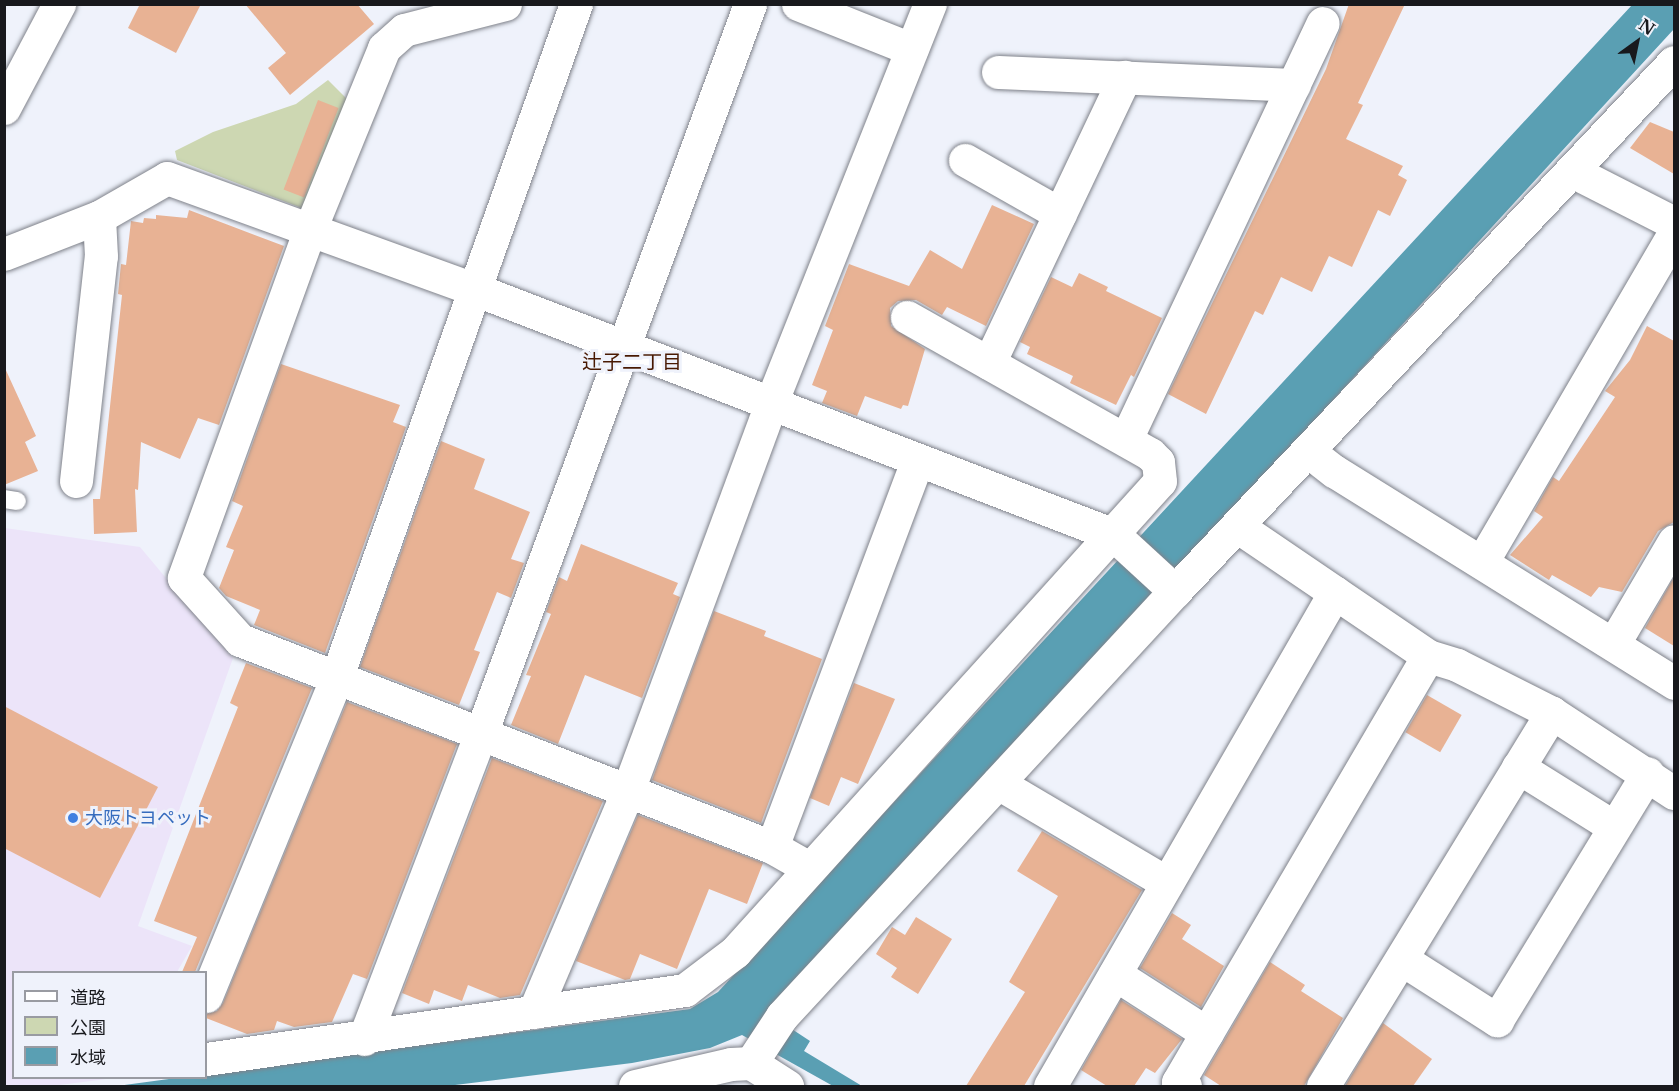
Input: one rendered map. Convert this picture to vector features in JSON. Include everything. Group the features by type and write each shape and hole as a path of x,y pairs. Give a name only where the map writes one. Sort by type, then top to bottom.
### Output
{"main road":[{"path":"4,108 59,4"},
{"path":"391,4 419,16 505,4"},
{"path":"207,994 336,680 576,4"},
{"path":"364,1039 480,736 750,4"},
{"path":"798,4 911,49"},
{"path":"534,1012 627,793 771,403 930,4"},
{"path":"419,16 384,48 310,229 184,578 240,640 336,680 772,847 809,868"},
{"path":"1126,439 1323,23"},
{"path":"635,1086 756,1057 782,1016 998,783 1171,586 1237,526 1574,172 1674,62"},
{"path":"998,72 1294,85"},
{"path":"989,363 1125,77"},
{"path":"964,160 1060,214"},
{"path":"1574,172 1674,223"},
{"path":"4,255 99,217 167,178 474,289 1120,539 1171,586"},
{"path":"76,481 101,256 99,217"},
{"path":"1482,562 1674,234"},
{"path":"207,1059 364,1039 685,990 735,952 809,868 1120,539 1155,491 1162,472 1150,454 1126,439 907,317"},
{"path":"1308,451 1334,471 1614,643 1674,683"},
{"path":"772,847 917,462"},
{"path":"1237,526 1428,656 1457,665 1552,712 1648,773 1674,793"},
{"path":"1614,643 1674,541"},
{"path":"1050,1086 1335,592"},
{"path":"1185,1086 1178,1082 1428,656"},
{"path":"1323,1086 1403,960 1552,712"},
{"path":"1518,767 1614,827"},
{"path":"1403,960 1497,1020 1648,773"},
{"path":"998,783 1167,883"},
{"path":"1115,974 1207,1032"},
{"path":"756,1057 787,1086"}],"shaded area":[{"path":"5,528 140,547 233,658 138,926 192,946 178,971 12,971 12,1079 106,1079 52,1086 5,1086"}],"green space":[{"path":"328,80 351,103 304,209 177,160 175,151 213,132 296,104"}],"water":[{"path":"1632,5 1674,5 1674,29 769,1014 810,1041 804,1051 862,1086 833,1086 742,1035 710,1048 632,1063 447,1086 117,1086 169,1079 207,1079 207,1074 690,1009 718,992"}],"building":[{"path":"140,4 201,4 176,53 128,28"},
{"path":"245,4 357,4 374,24 290,95 268,68 286,53"},
{"path":"1349,4 1405,4 1358,103 1363,105 1346,139 1403,166 1398,175 1407,180 1390,216 1378,210 1352,267 1329,256 1312,292 1281,277 1263,315 1255,311 1206,414 1168,394 1326,69"},
{"path":"318,100 339,108 304,198 284,190"},
{"path":"1650,122 1674,132 1674,174 1630,148"},
{"path":"992,205 1034,224 986,326 947,307 942,315 916,300 898,301 890,308 891,326 925,349 908,406 903,405 901,409 865,396 857,416 822,403 827,391 812,385 833,330 825,326 849,264 909,286 930,250 962,269"},
{"path":"189,210 284,246 219,425 198,418 180,459 141,442 138,490 135,489 137,532 94,534 93,499 100,499 122,295 118,294 121,264 126,265 131,221 143,223 144,218 156,219 156,215 187,218"},
{"path":"1079,273 1108,287 1106,291 1162,318 1134,377 1131,375 1116,405 1070,383 1073,376 1027,354 1030,347 1020,342 1051,277 1072,287"},
{"path":"1647,326 1674,341 1674,522 1658,531 1622,592 1599,587 1591,597 1552,575 1549,580 1510,555 1543,517 1534,511 1553,477 1559,481 1615,397 1605,391 1630,360"},
{"path":"281,364 400,405 393,422 406,427 325,653 254,625 260,610 226,596 219,588 234,550 226,547 243,506 232,501"},
{"path":"4,366 36,436 25,442 38,471 4,485"},
{"path":"441,441 485,459 474,489 530,512 511,559 524,563 511,598 497,592 474,650 480,652 459,705 360,667"},
{"path":"581,544 678,583 673,594 680,597 642,698 585,675 558,744 511,725 531,676 526,675 551,614 546,612 559,577 567,581"},
{"path":"1674,577 1674,646 1645,628"},
{"path":"714,611 766,631 764,636 822,659 761,823 652,780"},
{"path":"246,663 312,688 195,971 182,971 197,937 154,921 238,707 230,703"},
{"path":"854,683 895,699 858,784 841,777 829,806 810,798"},
{"path":"1427,695 1462,715 1440,752 1406,732"},
{"path":"347,702 457,744 367,979 353,974 332,1022 294,1027 277,1021 274,1030 247,1034 207,1018 207,1014 217,1011 223,1003"},
{"name":"大阪トヨペット","path":"4,706 158,787 100,898 4,848"},
{"path":"492,758 603,801 520,995 500,998 468,985 462,1001 434,990 429,1004 402,993"},
{"path":"638,815 763,863 747,904 709,889 677,969 640,954 630,979 625,980 576,961"},
{"path":"1042,831 1142,890 1024,1086 966,1086 1025,992 1009,982 1058,896 1017,871"},
{"path":"1172,913 1191,925 1182,939 1224,966 1201,1007 1140,968"},
{"path":"916,917 952,939 918,994 891,977 897,968 876,954 892,927 905,935"},
{"path":"1270,962 1305,985 1301,991 1343,1018 1304,1086 1221,1086 1204,1075"},
{"path":"1121,1000 1182,1039 1155,1073 1146,1068 1134,1086 1107,1086 1081,1070"},
{"path":"1383,1023 1432,1059 1413,1086 1345,1086"}],"place":[{"name":"大阪トヨペット","path":"73,818"}],"district":[{"name":"辻子二丁目","path":"632,362"}]}
